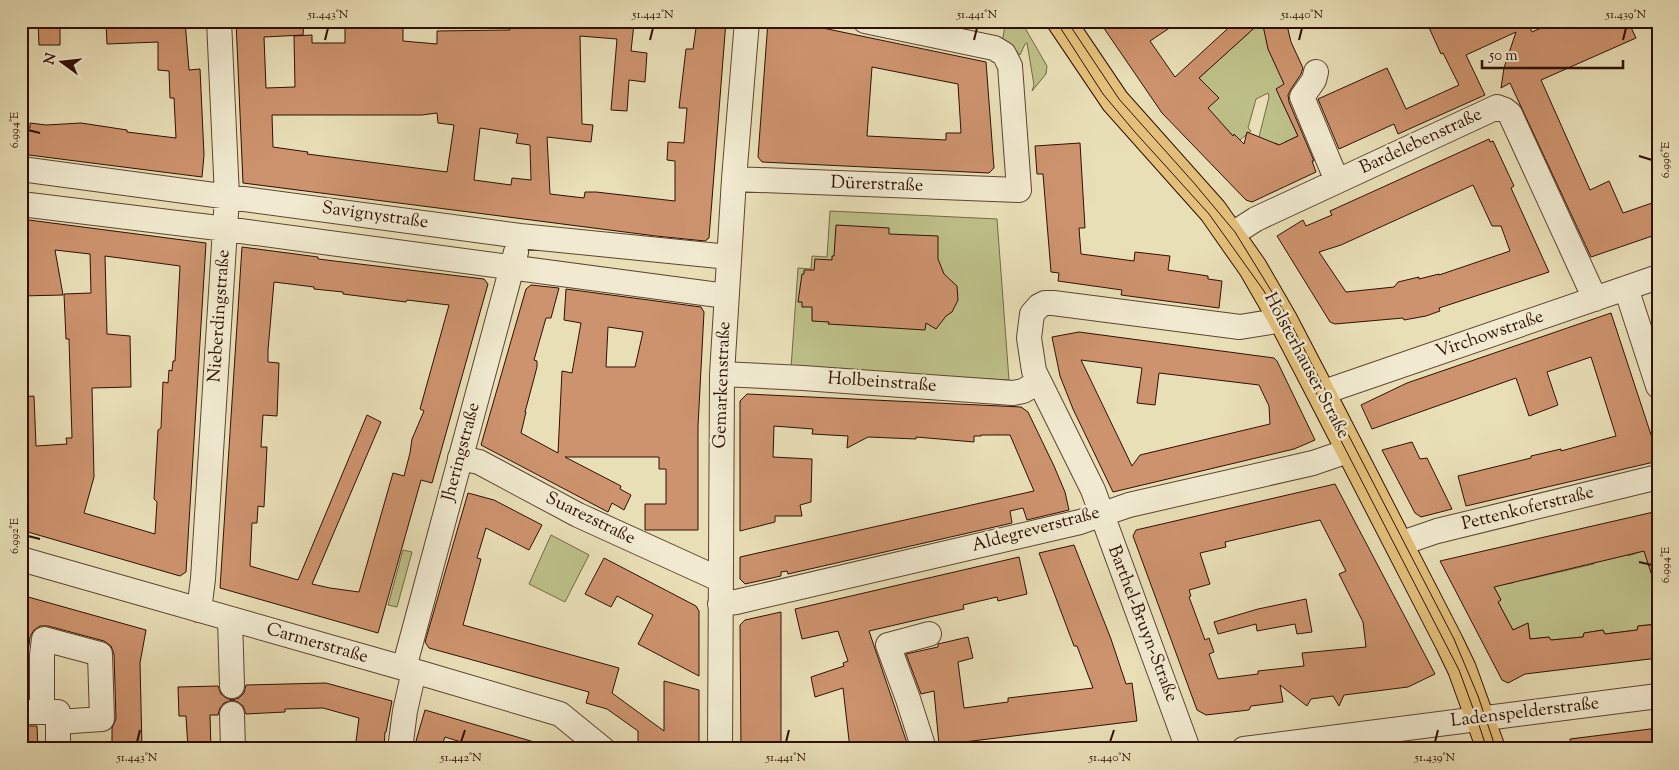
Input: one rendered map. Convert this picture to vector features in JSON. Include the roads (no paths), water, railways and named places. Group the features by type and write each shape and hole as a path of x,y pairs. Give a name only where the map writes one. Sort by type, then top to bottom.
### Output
{"main road":[{"name":"Holsterhauser Straße","path":"1061,21 1115,101 1136,127 1192,186 1247,257 1284,320 1462,668 1491,749"}],"street":[{"name":"Nieberdingstraße","path":"199,610 226,229 227,197 219,21"},
{"name":"Gemarkenstraße","path":"720,749 722,374 734,179 747,21"},
{"name":"Dürerstraße","path":"734,179 1020,190 1010,66 1004,54 994,48 865,21"},
{"path":"1316,72 1314,80 1302,98 1337,181"},
{"name":"Bardelebenstraße","path":"1231,235 1256,219 1497,108 1505,110 1510,114 1594,299"},
{"name":"Savignystraße","path":"21,169 520,236 729,257"},
{"name":"Savignystraße","path":"21,204 226,229 726,296"},
{"name":"Jheringstraße","path":"400,749 409,670 460,458 513,268 520,236"},
{"name":"Virchowstraße","path":"1321,392 1658,277"},
{"path":"1626,288 1658,386"},
{"name":"Barthel-Bruyn-Straße","path":"1188,749 1093,490 1039,382 1030,355 1029,338 1032,314 1039,306 1045,303 1054,303 1240,326 1284,320"},
{"name":"Holbeinstraße","path":"722,374 812,378 1013,393 1023,391 1039,382"},
{"name":"Aldegreverstraße","path":"720,604 755,598 1080,522 1128,505 1313,463 1351,450"},
{"name":"Suarezstraße","path":"460,458 479,462 578,515 720,580"},
{"name":"Pettenkoferstraße","path":"1399,544 1438,531 1658,477"},
{"name":"Carmerstraße","path":"21,559 560,714 603,749"},
{"path":"230,619 232,686"},
{"path":"924,749 888,645 929,634"},
{"name":"Ladenspelderstraße","path":"1244,749 1658,696"},
{"path":"232,714 233,749"},
{"path":"40,715 58,749"}],"tram line":[{"path":"1056,21 1103,94 1209,214 1264,291 1459,670 1487,749"},
{"path":"1067,21 1119,99 1235,232 1288,318 1454,639 1478,696 1496,749"}]}
